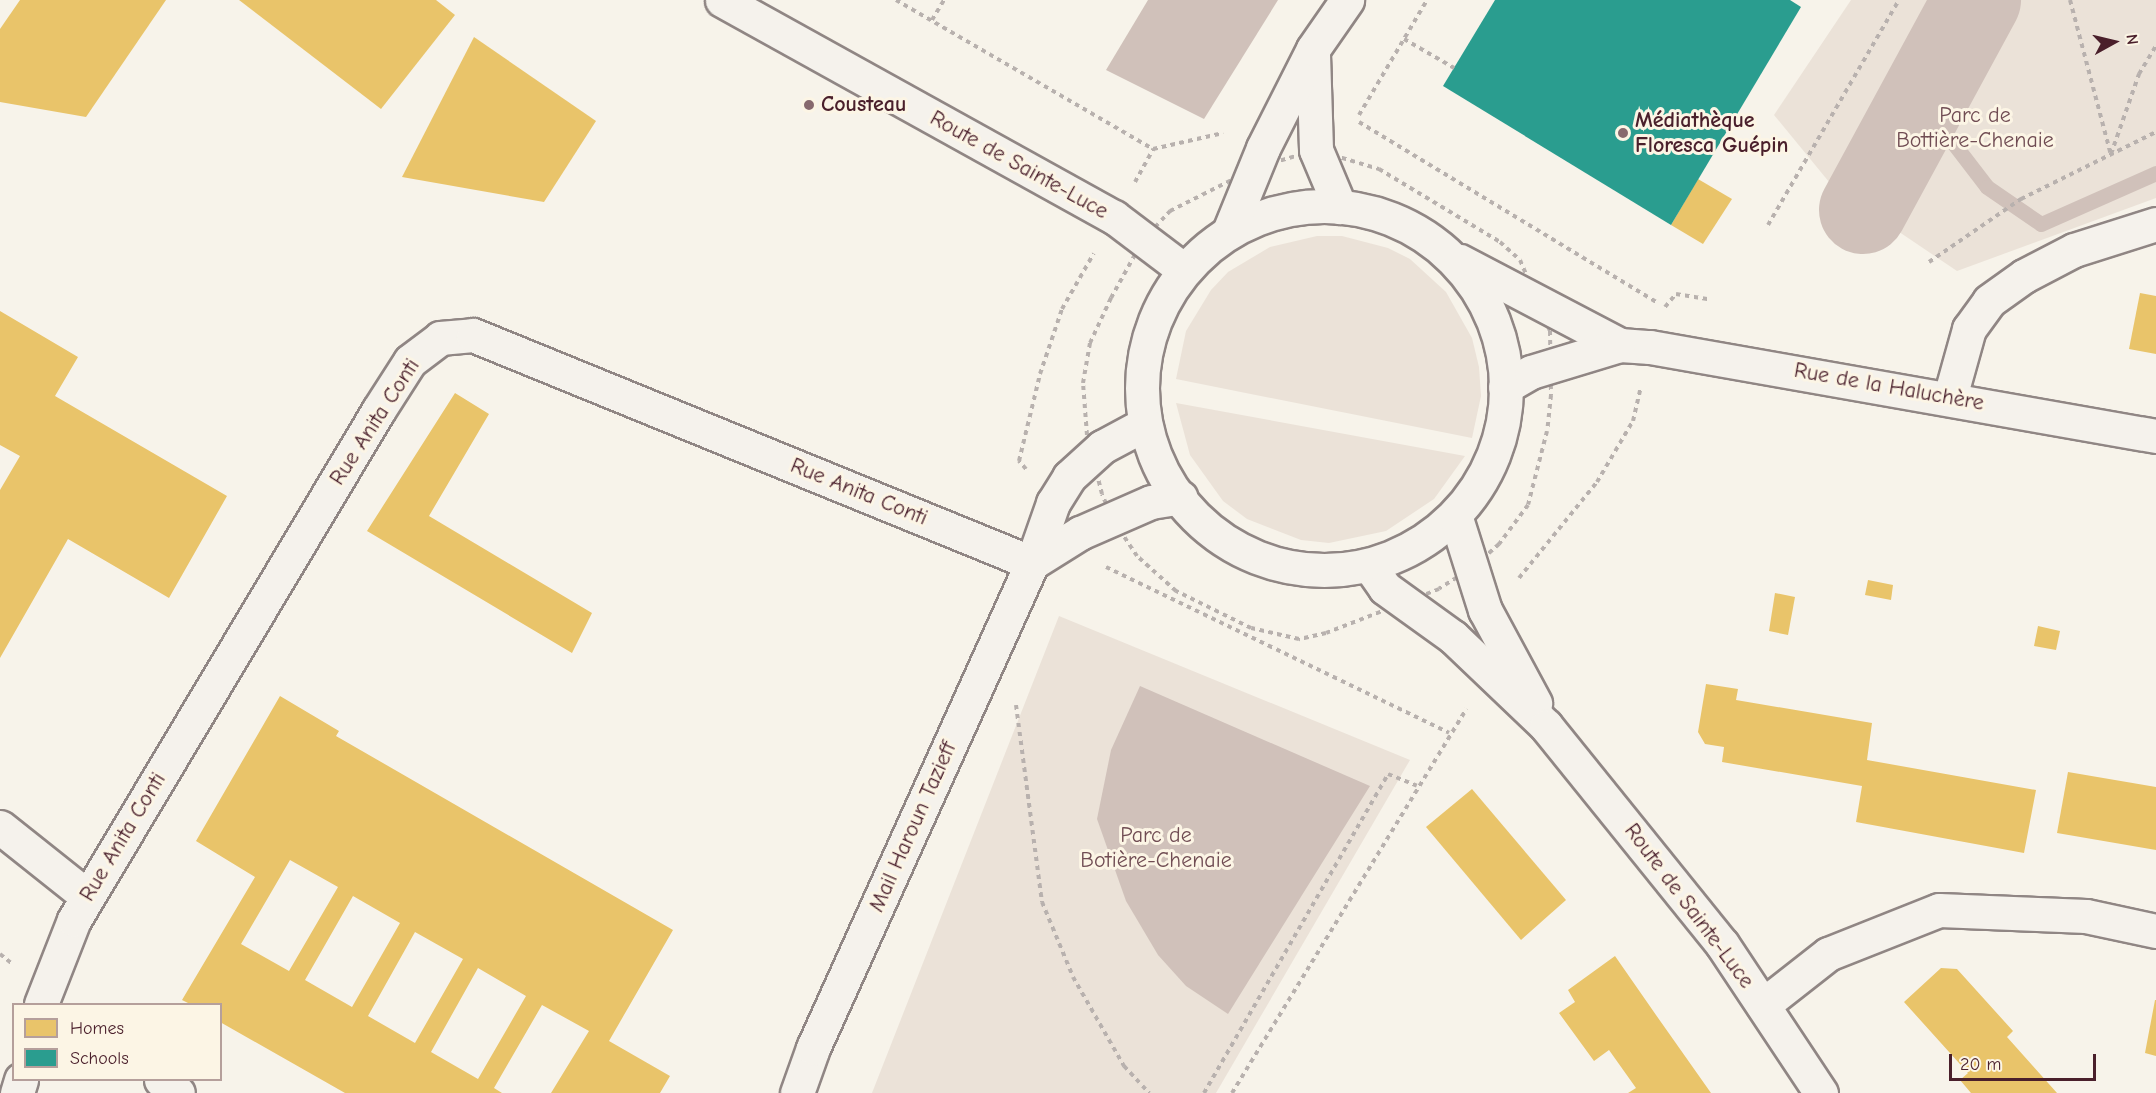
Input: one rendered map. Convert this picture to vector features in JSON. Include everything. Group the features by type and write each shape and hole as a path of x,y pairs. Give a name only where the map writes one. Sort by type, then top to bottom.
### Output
{"street":[{"name":"Route de Sainte-Luce","path":"722,0 1114,217 1184,270"},
{"path":"1347,0 1313,49 1255,168 1230,229 1184,270 1161,307 1148,340 1141,393 1146,424 1162,465 1181,497 1210,531 1259,559 1314,571 1369,565 1415,546 1455,515 1471,496 1495,451 1502,427 1505,387 1502,354 1489,310 1448,255"},
{"path":"1313,49 1316,150 1340,207"},
{"name":"Rue de la Haluchère","path":"1230,229 1293,208 1340,207 1393,220 1448,255 1542,305 1635,346 1950,397 2156,436"},
{"path":"1950,397 1969,329 1989,301 2024,276 2074,250 2156,224"},
{"name":"Rue Anita Conti","path":"51,999 88,897 378,411 410,361 440,338 473,335 1032,563"},
{"name":"Rue de la Haluchère","path":"1505,387 1552,365 1635,346"},
{"name":"Mail Haroun Tazieff","path":"797,1093 813,1048 1032,563 1053,502 1069,477 1092,457 1124,434 1146,424"},
{"path":"1032,563 1080,533 1152,502 1181,497"},
{"name":"Route de Sainte-Luce","path":"1455,515 1485,610 1546,726"},
{"name":"Route de Sainte-Luce","path":"1369,565 1386,588 1453,637 1546,726 1722,944 1821,1093"},
{"path":"0,827 88,897"},
{"path":"1763,1005 1828,954 1939,910 2086,916 2156,931"},
{"path":"162,1081 178,1093"}],"path":[{"path":"896,0 1153,149 1229,132"},
{"path":"932,20 944,0"},
{"path":"1427,0 1355,120 1665,308"},
{"path":"1768,225 1899,0"},
{"path":"2070,0 2111,155"},
{"path":"1404,39 1454,68"},
{"path":"2111,155 2139,74 2156,46"},
{"path":"1929,262 2021,199 2156,132"},
{"path":"1040,374 1062,309 1153,149"},
{"path":"1316,150 1380,168 1500,242 1520,260 1542,305 1550,331 1552,365 1547,431 1528,505 1514,528 1472,568 1407,603 1326,633 1299,639 1275,636 1176,591 1137,555 1113,520 1092,457 1083,383 1090,343 1143,240 1170,211 1255,168 1316,150"},
{"path":"1512,586 1598,482 1633,421 1635,346 1676,294 1709,299"},
{"path":"1080,533 1106,567 1449,733 1232,1093"},
{"path":"1016,705 1042,902 1079,987 1124,1066 1149,1093"},
{"path":"1204,1093 1388,774 1417,786"}],"green space":[{"name":"Parc de Bottière-Chenaie","path":"1851,0 2156,0 2156,198 1957,271 1834,188 1774,115"},
{"path":"1317,236 1342,236 1388,248 1410,259 1446,292 1472,338 1479,367 1481,396 1472,438 1176,379 1186,331 1211,290 1228,272 1270,247"},
{"path":"1176,403 1465,456 1434,499 1386,531 1329,543 1301,540 1247,519 1223,501 1190,455"},
{"name":"Parc de Botière-Chenaie","path":"1059,616 1410,760 1216,1093 872,1093"}],"shaded area":[{"path":"1148,0 1278,0 1204,119 1106,70"},
{"path":"1140,686 1370,786 1228,1014 1186,986 1158,955 1126,901 1097,819 1111,750"}],"building: Homes":[{"path":"20,0 166,0 86,117 0,102 0,29"},
{"path":"239,0 436,0 455,15 381,109"},
{"path":"474,37 596,121 544,202 402,177"},
{"path":"1698,179 1732,199 1703,244 1671,225"},
{"path":"2140,293 2156,296 2156,354 2129,349"},
{"path":"0,311 78,357 55,396 227,496 169,598 68,539 0,658 0,490 20,456 0,445"},
{"path":"455,393 489,414 429,516 592,613 572,653 367,531"},
{"path":"1868,580 1893,585 1891,600 1865,595"},
{"path":"1775,593 1795,597 1788,635 1769,631"},
{"path":"2038,626 2060,631 2056,650 2034,646"},
{"path":"1706,684 1738,689 1736,700 1872,723 1867,760 2036,790 2024,853 1856,822 1862,786 1722,762 1724,747 1705,744 1698,732"},
{"path":"280,696 339,731 336,736 673,930 609,1041 670,1076 660,1093 551,1093 589,1031 542,1005 494,1088 502,1093 345,1093 222,1023 222,1003 188,1003 182,1000 255,877 196,841","holes":["290,860 338,887 289,971 241,944","353,896 400,923 352,1007 305,980","415,932 463,959 415,1043 368,1016","478,968 526,996 478,1079 431,1052"]},
{"path":"2068,772 2156,787 2156,850 2057,833"},
{"path":"1472,789 1566,900 1521,940 1426,827"},
{"path":"1615,956 1711,1093 1628,1093 1636,1088 1609,1050 1594,1061 1559,1013 1575,1002 1568,990"},
{"path":"1941,968 1957,969 2013,1031 2007,1037 2057,1093 1971,1093 1960,1080 1968,1073 1904,1002"},
{"path":"2156,1000 2156,1056 2145,1053"}],"building: Schools":[{"name":"Médiathèque Floresca Guépin","path":"1495,0 1790,0 1801,7 1671,225 1443,86"}],"waterway":[{"path":"1863,210 1977,0"},
{"path":"1921,101 1987,187 2041,224 2156,173"}],"place":[{"name":"Cousteau","path":"809,105"},
{"name":"Médiathèque Floresca Guépin","path":"1623,133"}]}
